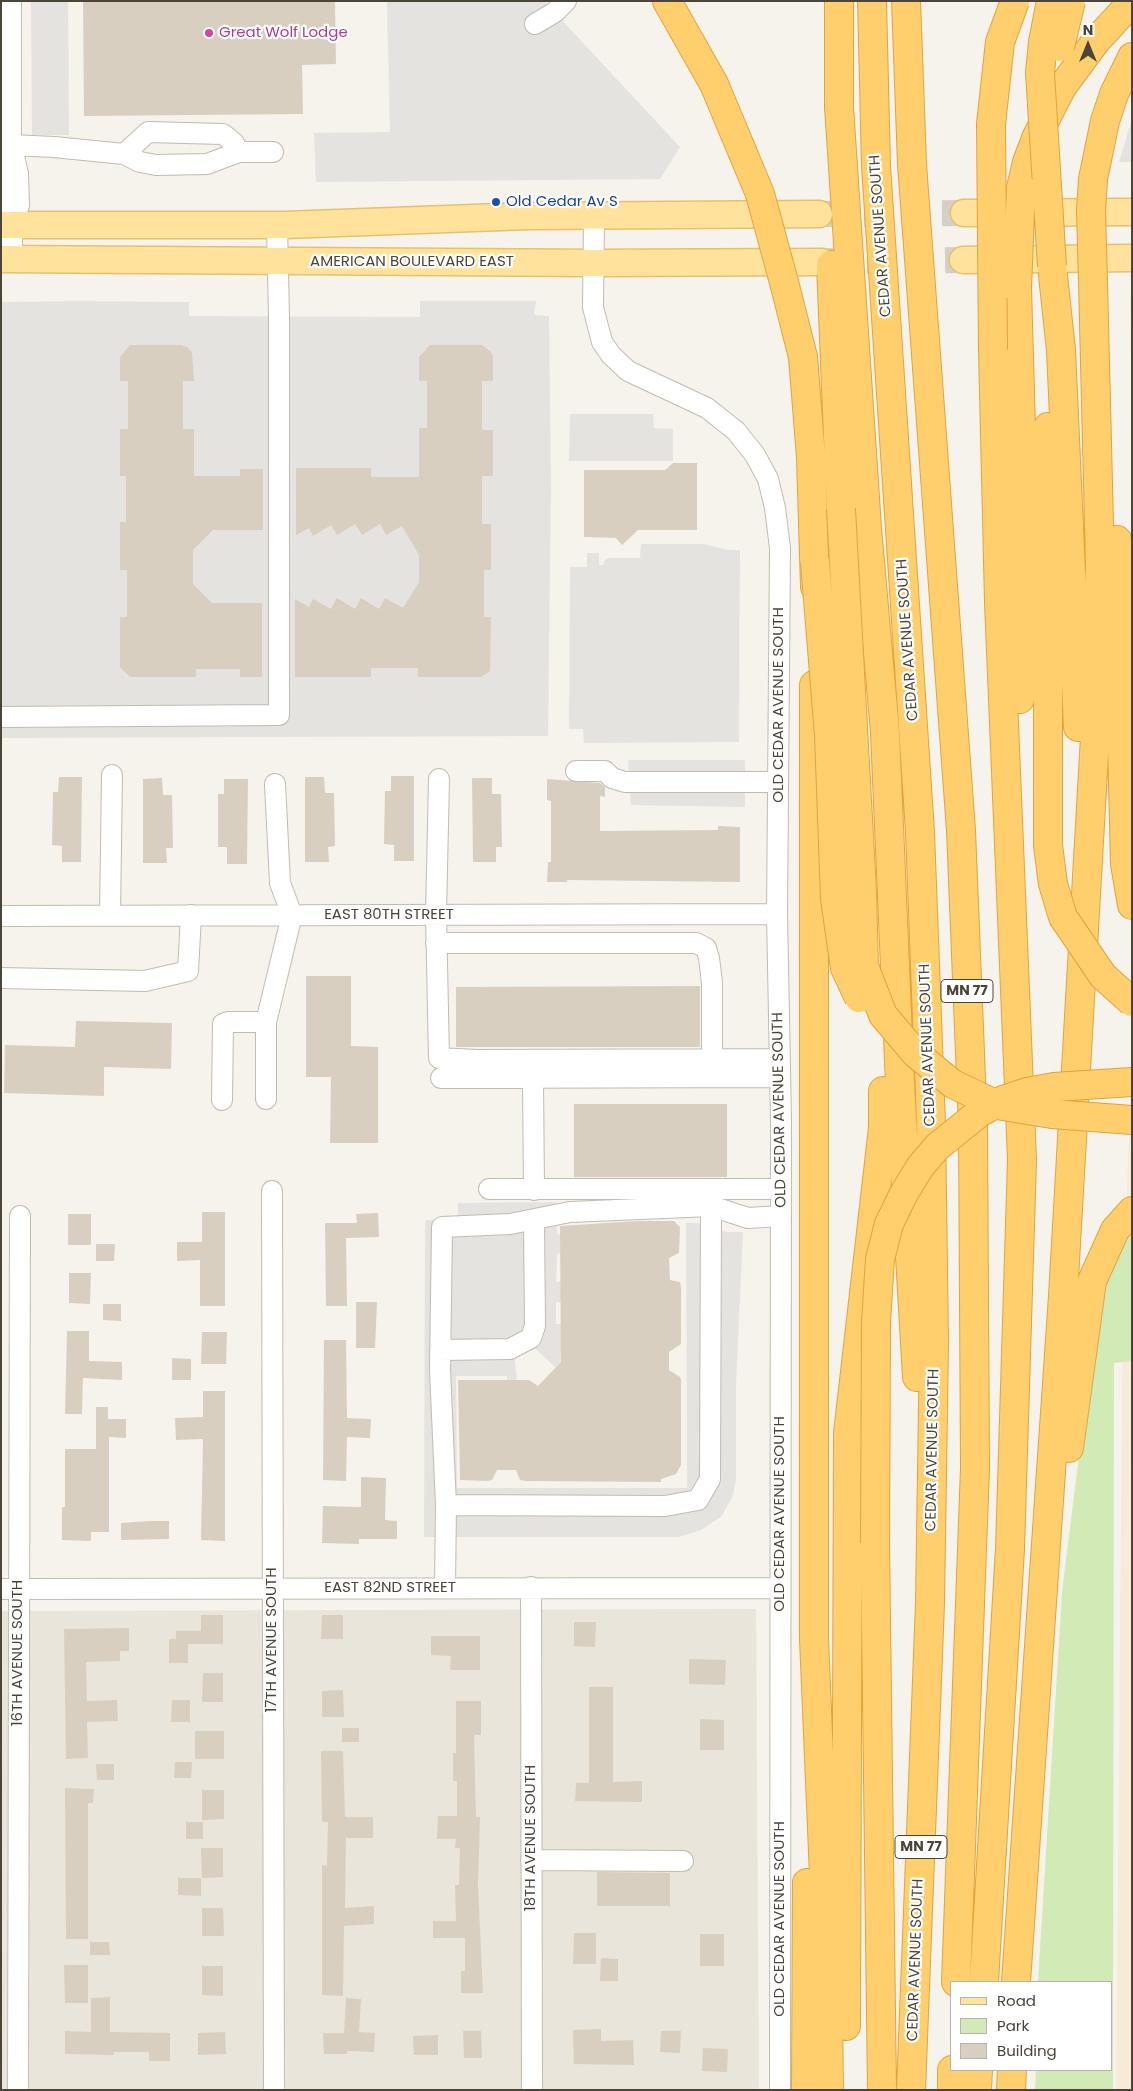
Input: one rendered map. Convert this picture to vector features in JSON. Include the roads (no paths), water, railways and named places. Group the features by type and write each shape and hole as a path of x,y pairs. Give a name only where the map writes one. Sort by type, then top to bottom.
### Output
{"highway":[{"path":"667,1 714,84 760,194 803,357 811,457 815,562 814,1639 827,1946 829,2090"},
{"path":"839,1 840,107 866,519 885,732 900,1084 930,1603"},
{"name":"CEDAR AVENUE SOUTH","path":"872,1 876,166 920,832 931,1123 934,1342 930,1603 911,2090"},
{"name":"MN 77","path":"906,1 912,164 961,830 973,1128 975,1468 956,1981"},
{"path":"984,1981 1010,1549 1022,1160 1015,940 999,602 992,350 991,124 1000,42 1015,1"},
{"path":"1051,1 1043,42 1040,74 1040,104 1047,175 1052,266 1054,350 1048,845 1053,884 1063,917 1103,976 1132,1002"},
{"path":"1047,175 1054,77 1071,1"},
{"path":"1015,940 1024,533 1017,288 1021,188 1027,162 1037,136 1062,88 1096,41 1132,2"},
{"path":"1016,1981 1048,1524 1095,737 1100,565 1091,211 1093,179 1105,122 1114,94 1132,57"},
{"path":"840,107 829,190 841,509 862,892 864,966 883,1015 916,1054 953,1084 997,1105 1052,1114 1132,1120"},
{"path":"1094,290 1115,493 1119,566 1125,864 1132,905"},
{"path":"1054,350 1079,736 1082,974"},
{"path":"815,562 829,735 835,899 845,968 869,1021 906,1068 947,1098 1000,1120 1051,1128 1132,1126"},
{"path":"846,2090 848,1433 883,1128 885,732"},
{"path":"882,2090 875,1543 876,1322 880,1259 889,1224 903,1195 920,1168 937,1147 978,1113 1004,1100 1027,1092 1054,1087 1132,1082"},
{"path":"1048,1524 1067,1468 1092,1281 1115,1230 1132,1212"},
{"path":"806,2090 807,1760 814,1639"},
{"path":"1027,1815 1031,1981"},
{"path":"952,2071 952,2090"},
{"path":"976,2090 978,2071"},
{"path":"1011,2090 1012,2071"},
{"path":"1028,2090 1029,2071"}],"main road":[{"path":"964,213 1132,212"},
{"path":"7,225 277,225 528,216 818,214"},
{"path":"964,260 1132,258"},
{"name":"AMERICAN BOULEVARD EAST","path":"6,259 276,262 822,262"}],"street":[{"path":"6,259 7,225 3,181 11,145 11,1"},
{"path":"535,24 555,12 566,1"},
{"path":"124,154 148,132 223,134 234,142 238,152"},
{"path":"11,145 54,146 124,154 140,162 156,164 208,164 238,152 274,152"},
{"path":"7,225 19,205 18,174 11,145"},
{"name":"OLD CEDAR AVENUE SOUTH","path":"594,216 593,307 602,342 612,356 628,371 707,408 736,431 755,454 768,479 775,508 780,548 777,914 781,1189 779,1588 780,2090"},
{"path":"1,717 279,715 279,318 276,262 277,225"},
{"path":"576,771 605,771 612,778 625,782 778,782"},
{"path":"110,916 112,775"},
{"path":"439,779 436,915 438,1058 476,1060 712,1058 780,1068"},
{"path":"266,1099 266,1022 292,915 280,883 275,784"},
{"name":"EAST 80TH STREET","path":"1,916 777,914"},
{"path":"1,978 145,980 188,971 191,915"},
{"path":"436,943 696,943 706,948 709,958 712,983 712,1058"},
{"path":"222,1100 221,1030 223,1024 228,1022 266,1022"},
{"path":"441,1078 532,1080 780,1068"},
{"path":"532,1080 534,1190"},
{"path":"489,1189 781,1189"},
{"name":"17TH AVENUE SOUTH","path":"272,1191 274,2090"},
{"path":"446,1505 666,1506 698,1500 710,1479 710,1206"},
{"path":"445,1587 446,1505 440,1350 442,1227 510,1224 570,1212 710,1206 748,1218 781,1216"},
{"name":"16TH AVENUE SOUTH","path":"18,2090 10,1589 20,1216"},
{"path":"440,1350 510,1349 532,1338 535,1326 534,1220"},
{"name":"18TH AVENUE SOUTH","path":"531,1587 532,2090"},
{"name":"EAST 82ND STREET","path":"10,1589 779,1588"},
{"path":"531,1860 683,1861"}],"tunnel":[{"path":"825,214 964,213"},
{"path":"828,261 963,260"}],"place":[{"name":"Great Wolf Lodge","path":"209,33"},
{"name":"Old Cedar Av S","path":"496,202"}]}
